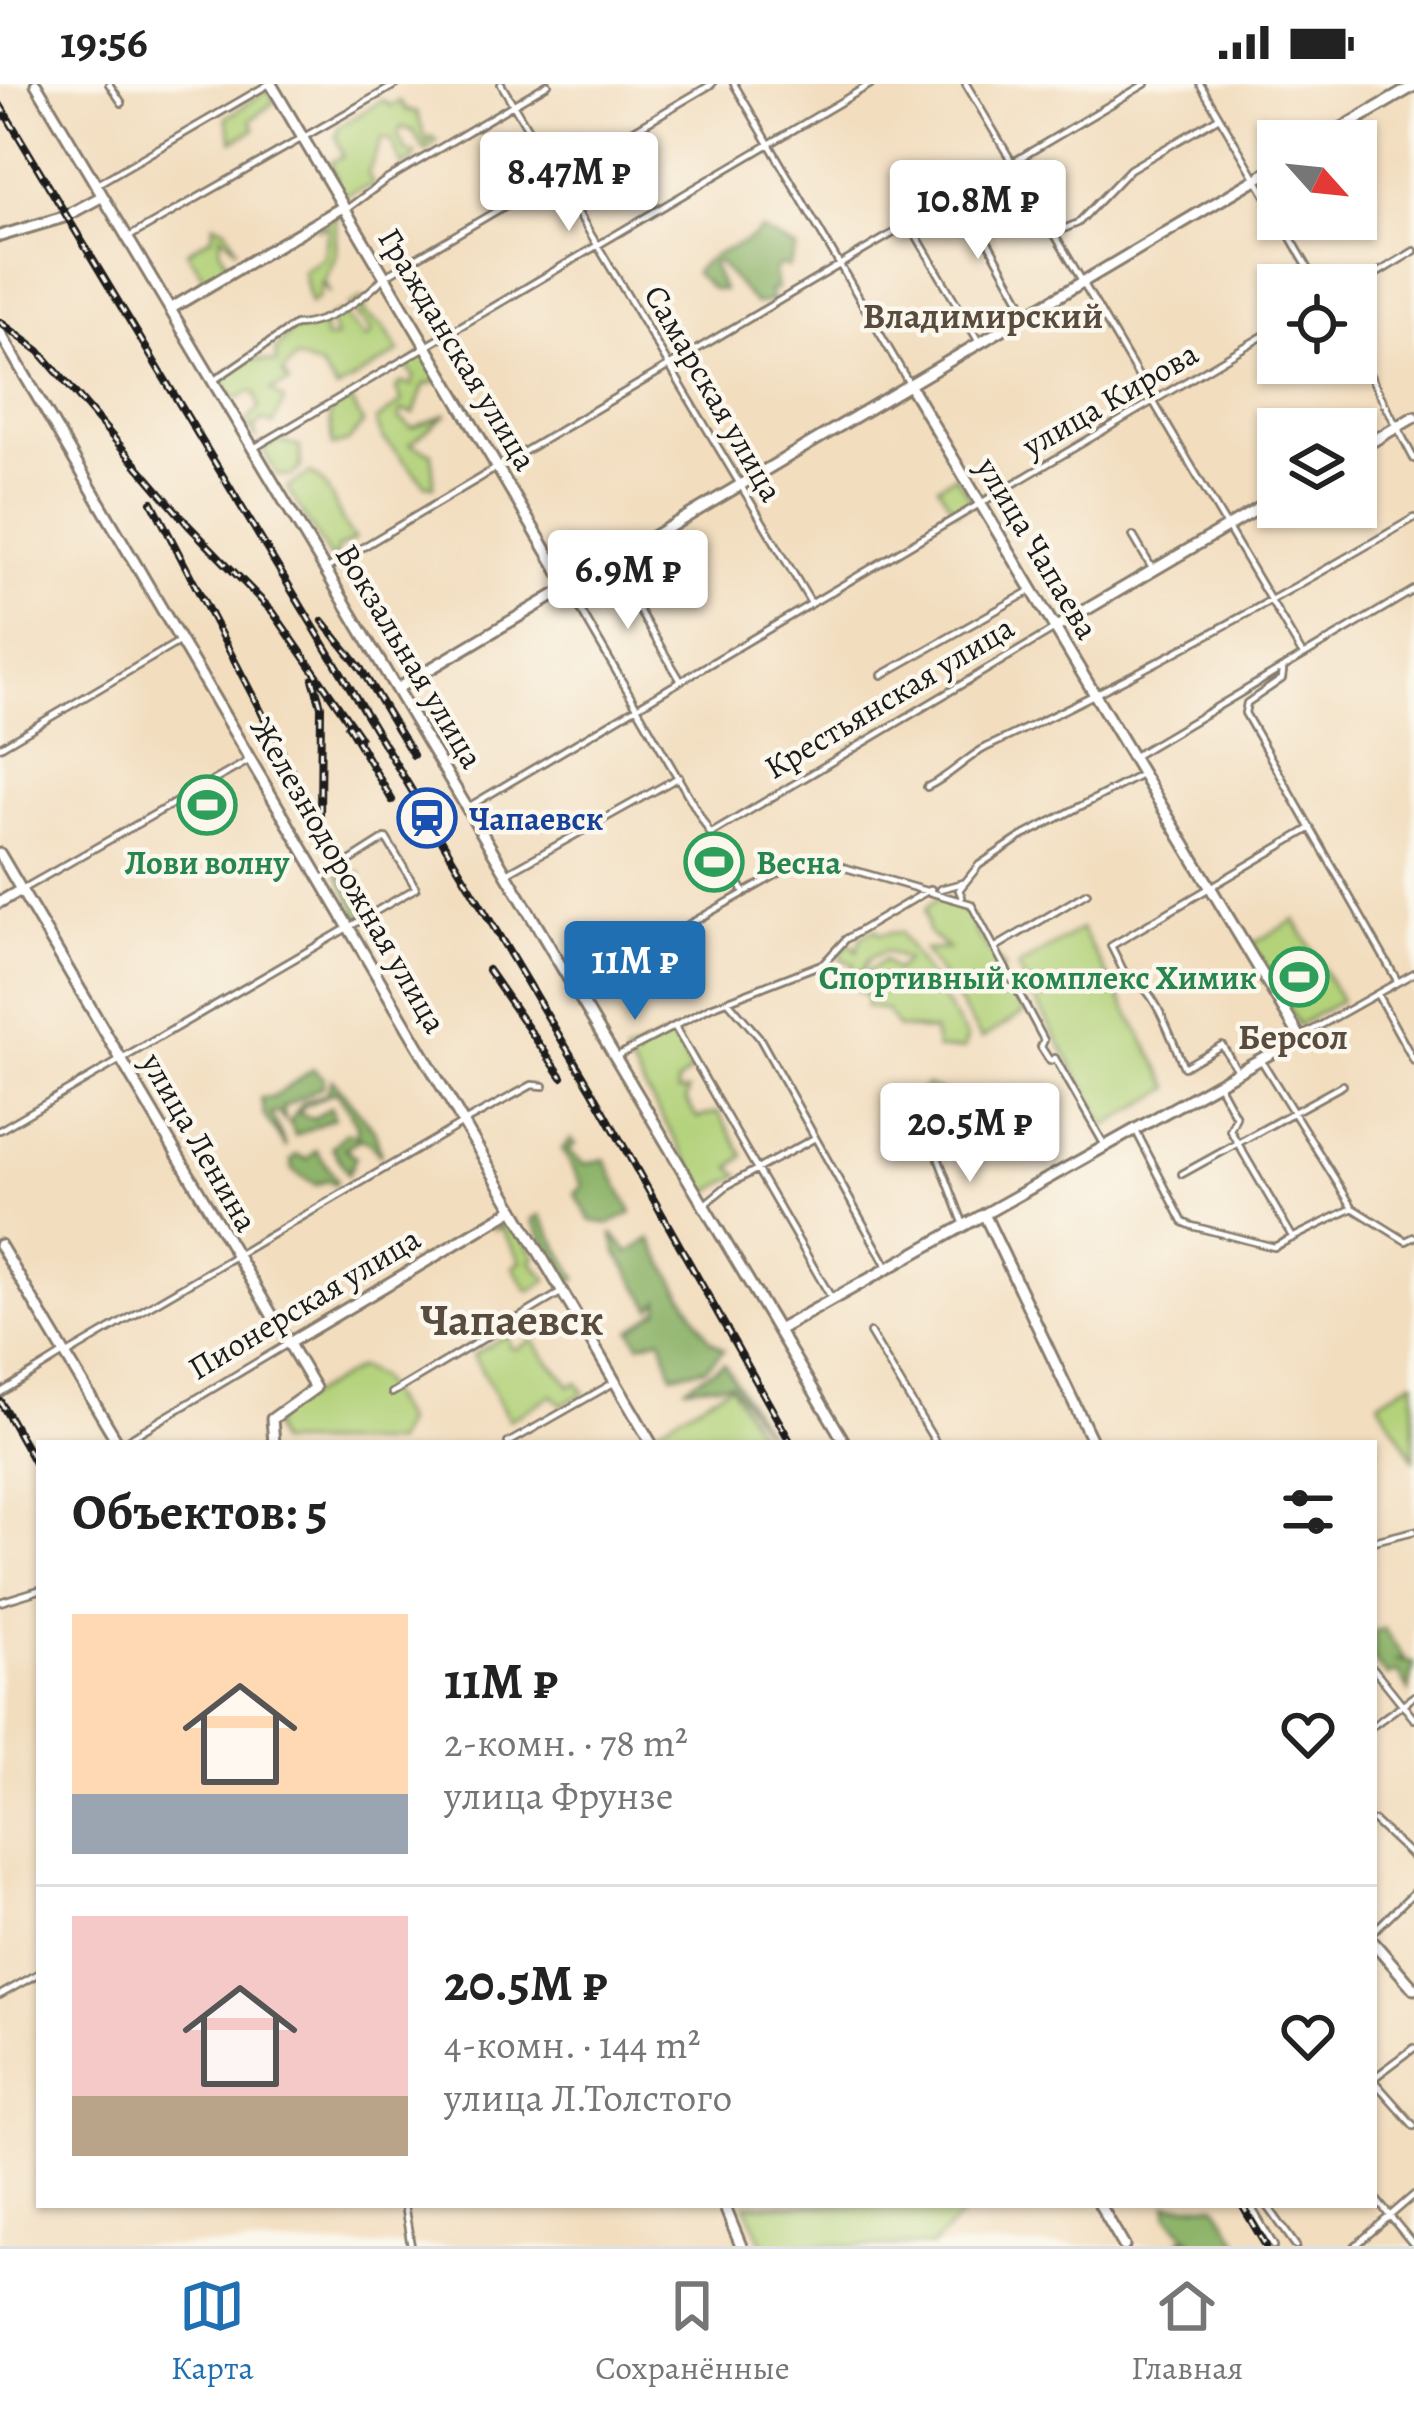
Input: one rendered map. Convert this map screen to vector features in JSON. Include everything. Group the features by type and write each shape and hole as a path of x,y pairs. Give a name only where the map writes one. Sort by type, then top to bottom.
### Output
{"street":[{"name":"Вокзальная улица","path":"36,84 470,806 843,1440"},
{"path":"110,84 122,103"},
{"path":"94,185 270,84"},
{"name":"Гражданская улица","path":"270,84 743,890"},
{"path":"127,238 397,84"},
{"name":"Самарская улица","path":"501,84 811,603"},
{"path":"170,309 548,84"},
{"path":"213,381 295,325 311,325 373,290 384,277 712,84"},
{"name":"улица Чапаева","path":"734,84 1300,1037"},
{"path":"254,448 871,84"},
{"path":"966,84 1301,652"},
{"path":"326,569 1145,84"},
{"path":"398,688 1256,179 1200,84"},
{"path":"1356,120 1414,86"},
{"path":"1054,233 1078,223 1130,169 1219,117"},
{"path":"960,192 1028,314"},
{"path":"0,236 64,217 101,197"},
{"path":"909,223 980,343"},
{"path":"1377,273 1414,251"},
{"name":"Железнодорожная улица","path":"0,333 649,1440"},
{"name":"улица Кирова","path":"470,806 1257,339"},
{"path":"1376,384 1414,459"},
{"path":"1377,438 1414,417"},
{"name":"Крестьянская улица","path":"712,832 1257,509"},
{"path":"927,787 964,768 987,747 1095,698 1414,518"},
{"path":"1133,536 1154,570"},
{"path":"610,562 681,681"},
{"path":"882,675 1032,590"},
{"path":"1131,758 1283,671 1301,652 1414,590"},
{"path":"0,747 179,641"},
{"path":"1283,671 1282,680 1252,697 1245,713 1397,982"},
{"path":"0,902 250,760"},
{"path":"962,897 964,883 979,865 1021,837 1142,775"},
{"path":"509,872 680,777"},
{"path":"1238,1072 1222,1045 1184,1067 1148,994 1137,978 1125,974 1111,946 1311,828"},
{"path":"0,1130 350,931 416,888 386,838 320,880"},
{"name":"улица Ленина","path":"0,854 315,1388 272,1418 274,1440"},
{"path":"576,988 808,856 962,897 996,947 1044,1040 1041,1047 1050,1060 1055,1058 1106,1146"},
{"path":"616,1056 727,1000 824,963 846,939 933,889 964,883"},
{"path":"996,947 1087,893"},
{"path":"778,1330 1414,973"},
{"path":"1377,994 1414,1061"},
{"path":"727,1000 760,1037 888,1268"},
{"path":"659,1020 666,1031"},
{"path":"675,1027 832,1298"},
{"path":"1260,1059 1353,1208 1406,1241 1414,1237"},
{"path":"1218,1084 1236,1117 1229,1130 1293,1238"},
{"path":"0,1393 463,1123 532,1085 544,1086"},
{"path":"1182,1174 1343,1085"},
{"path":"1135,1129 1183,1222 1274,1247 1353,1208"},
{"path":"705,1204 813,1139"},
{"path":"939,1160 964,1225"},
{"name":"Пионерская улица","path":"125,1440 514,1209"},
{"path":"984,1214 1092,1440"},
{"path":"0,1245 118,1440"},
{"path":"392,1393 562,1292"},
{"path":"870,1333 934,1440"},
{"path":"513,1440 615,1382"},
{"path":"1377,1540 1414,1531"},
{"path":"0,1602 36,1591"},
{"path":"1377,1673 1414,1719"},
{"path":"1377,1723 1414,1696"},
{"path":"1377,1823 1414,1858"},
{"path":"1377,1928 1414,1892"},
{"path":"1377,1946 1414,1989"},
{"path":"0,1995 36,1974"},
{"path":"1377,2077 1414,2048"},
{"path":"1377,2083 1414,2126"},
{"path":"1355,2246 1414,2195"},
{"path":"1377,2201 1414,2245"},
{"path":"405,2208 412,2246"},
{"path":"725,2208 741,2246"},
{"path":"1102,2208 1124,2246"},
{"path":"1252,2208 1274,2246"},
{"path":"1269,2208 1296,2246"}],"green space":[{"path":"269,89 274,102 251,120 255,129 233,141 226,118"},
{"path":"383,100 391,106 400,101 406,110 417,112 427,143 431,136 437,141 426,152 413,131 401,127 398,136 407,152 416,153 414,160 402,166 391,140 382,138 368,173 373,185 341,196 332,182 337,179 330,163 343,156 336,137 339,127"},
{"path":"336,216 336,256 324,281 330,294 321,283 319,297 310,303 303,271 324,257 328,227 315,229"},
{"path":"214,223 226,228 237,249 221,234 220,250 231,268 208,282 187,252 212,236"},
{"path":"761,230 797,249 788,268 779,265 774,272 777,289 769,291 773,301 755,304 717,261 712,265 723,290 712,289 695,273 709,258"},
{"path":"363,298 365,314 384,327 399,352 337,390 320,367 296,358 283,373 289,383 271,390 284,401 273,425 263,420 254,427 257,440 246,422 259,409 256,395 251,391 234,400 221,378 251,358 277,363 276,350 291,331 323,325 325,339 336,338 328,318 340,312 366,339 372,332 348,306"},
{"path":"423,352 442,380 424,385 414,414 402,411 399,418 412,428 447,414 410,444 432,453 434,486 426,485 382,437 376,421 402,402 396,389 400,383 412,385 414,376 407,367"},
{"path":"351,400 363,423 348,442 332,446 330,412"},
{"path":"280,441 300,447 301,467 290,477 277,475 262,448"},
{"path":"310,473 325,486 355,539 330,558 287,488"},
{"path":"955,475 972,501 955,512 938,486"},
{"path":"343,871 351,879 360,873 358,882 376,910 361,919 338,874"},
{"path":"939,896 971,916 977,935 1004,968 998,973 1025,1012 982,1039 924,950 948,949 928,933 925,910"},
{"name":"Спортивный комплекс Химик","path":"1295,920 1341,1001 1298,1025 1252,944"},
{"path":"876,929 879,934 900,932 967,1038 964,1049 937,1050 933,1031 898,1028 886,1010 866,1007 867,996 856,989 862,975 884,960 895,971 906,960 885,951 870,958 862,971 849,973 854,964 841,959 843,948 851,944 857,951 861,937"},
{"path":"1081,929 1171,1088 1106,1126 1017,967"},
{"path":"675,1033 691,1072 677,1083 678,1092 688,1091 686,1100 697,1118 718,1112 744,1156 731,1167 740,1175 707,1193 625,1055"},
{"path":"313,1069 324,1078 323,1086 282,1108 286,1121 276,1112 271,1114 287,1148 264,1116 261,1098 272,1098"},
{"path":"332,1079 375,1131 381,1156 360,1139 345,1148 356,1157 348,1174 332,1147 347,1132 357,1137 357,1124 336,1091 303,1107 300,1114 313,1119 331,1107 334,1118 295,1136 290,1122 303,1102 326,1094"},
{"path":"927,1085 949,1095 953,1111 944,1122 930,1125 918,1093"},
{"path":"571,1139 576,1144 568,1150 584,1164 605,1159 632,1213 610,1224 591,1221 575,1194 583,1186 562,1149"},
{"path":"316,1150 337,1180 335,1184 328,1180 316,1185 293,1171 291,1160 296,1155 308,1159"},
{"path":"540,1215 577,1279 569,1284 532,1220"},
{"path":"511,1219 535,1257 531,1261 548,1280 529,1292 513,1267 521,1261 501,1228 492,1230"},
{"path":"612,1233 629,1253 650,1239 709,1339 724,1350 705,1368 672,1374 661,1338 639,1344 631,1330 660,1309 660,1300 652,1308 617,1253"},
{"path":"508,1334 510,1347 516,1349 533,1340 570,1386 577,1382 584,1393 562,1405 552,1395 509,1420 473,1355"},
{"path":"724,1363 771,1440 731,1383 684,1387"},
{"path":"358,1368 378,1378 404,1422 395,1440 276,1440 272,1428 278,1414"},
{"path":"1414,1380 1414,1459 1379,1402"},
{"path":"730,1385 762,1440 657,1440 652,1431"},
{"path":"1384,1629 1405,1660 1394,1661 1414,1663 1409,1691 1398,1672 1388,1676 1377,1665 1377,1630"},
{"path":"747,2208 969,2208 932,2246 764,2246"},
{"path":"1168,2208 1218,2208 1242,2246 1183,2246 1181,2238 1190,2239"}],"railway":[{"path":"0,105 593,1092 789,1440"},
{"path":"0,322 39,351 189,526 273,612 360,737"},
{"path":"152,502 331,846"},
{"path":"323,621 361,669 413,755"},
{"path":"313,679 321,706 320,816"},
{"path":"348,725 392,800"},
{"path":"488,970 562,1077"},
{"path":"0,1401 36,1465"},
{"path":"1244,2208 1266,2246"}],"place":[{"name":"Лови волну","path":"207,805"},
{"name":"Чапаевск","path":"427,818"},
{"name":"Весна","path":"714,862"},
{"name":"Спортивный комплекс Химик","path":"1299,977"}],"district":[{"name":"Владимирский","path":"983,315"},
{"name":"Берсол","path":"1293,1036"},
{"name":"Чапаевск","path":"512,1320"}]}
